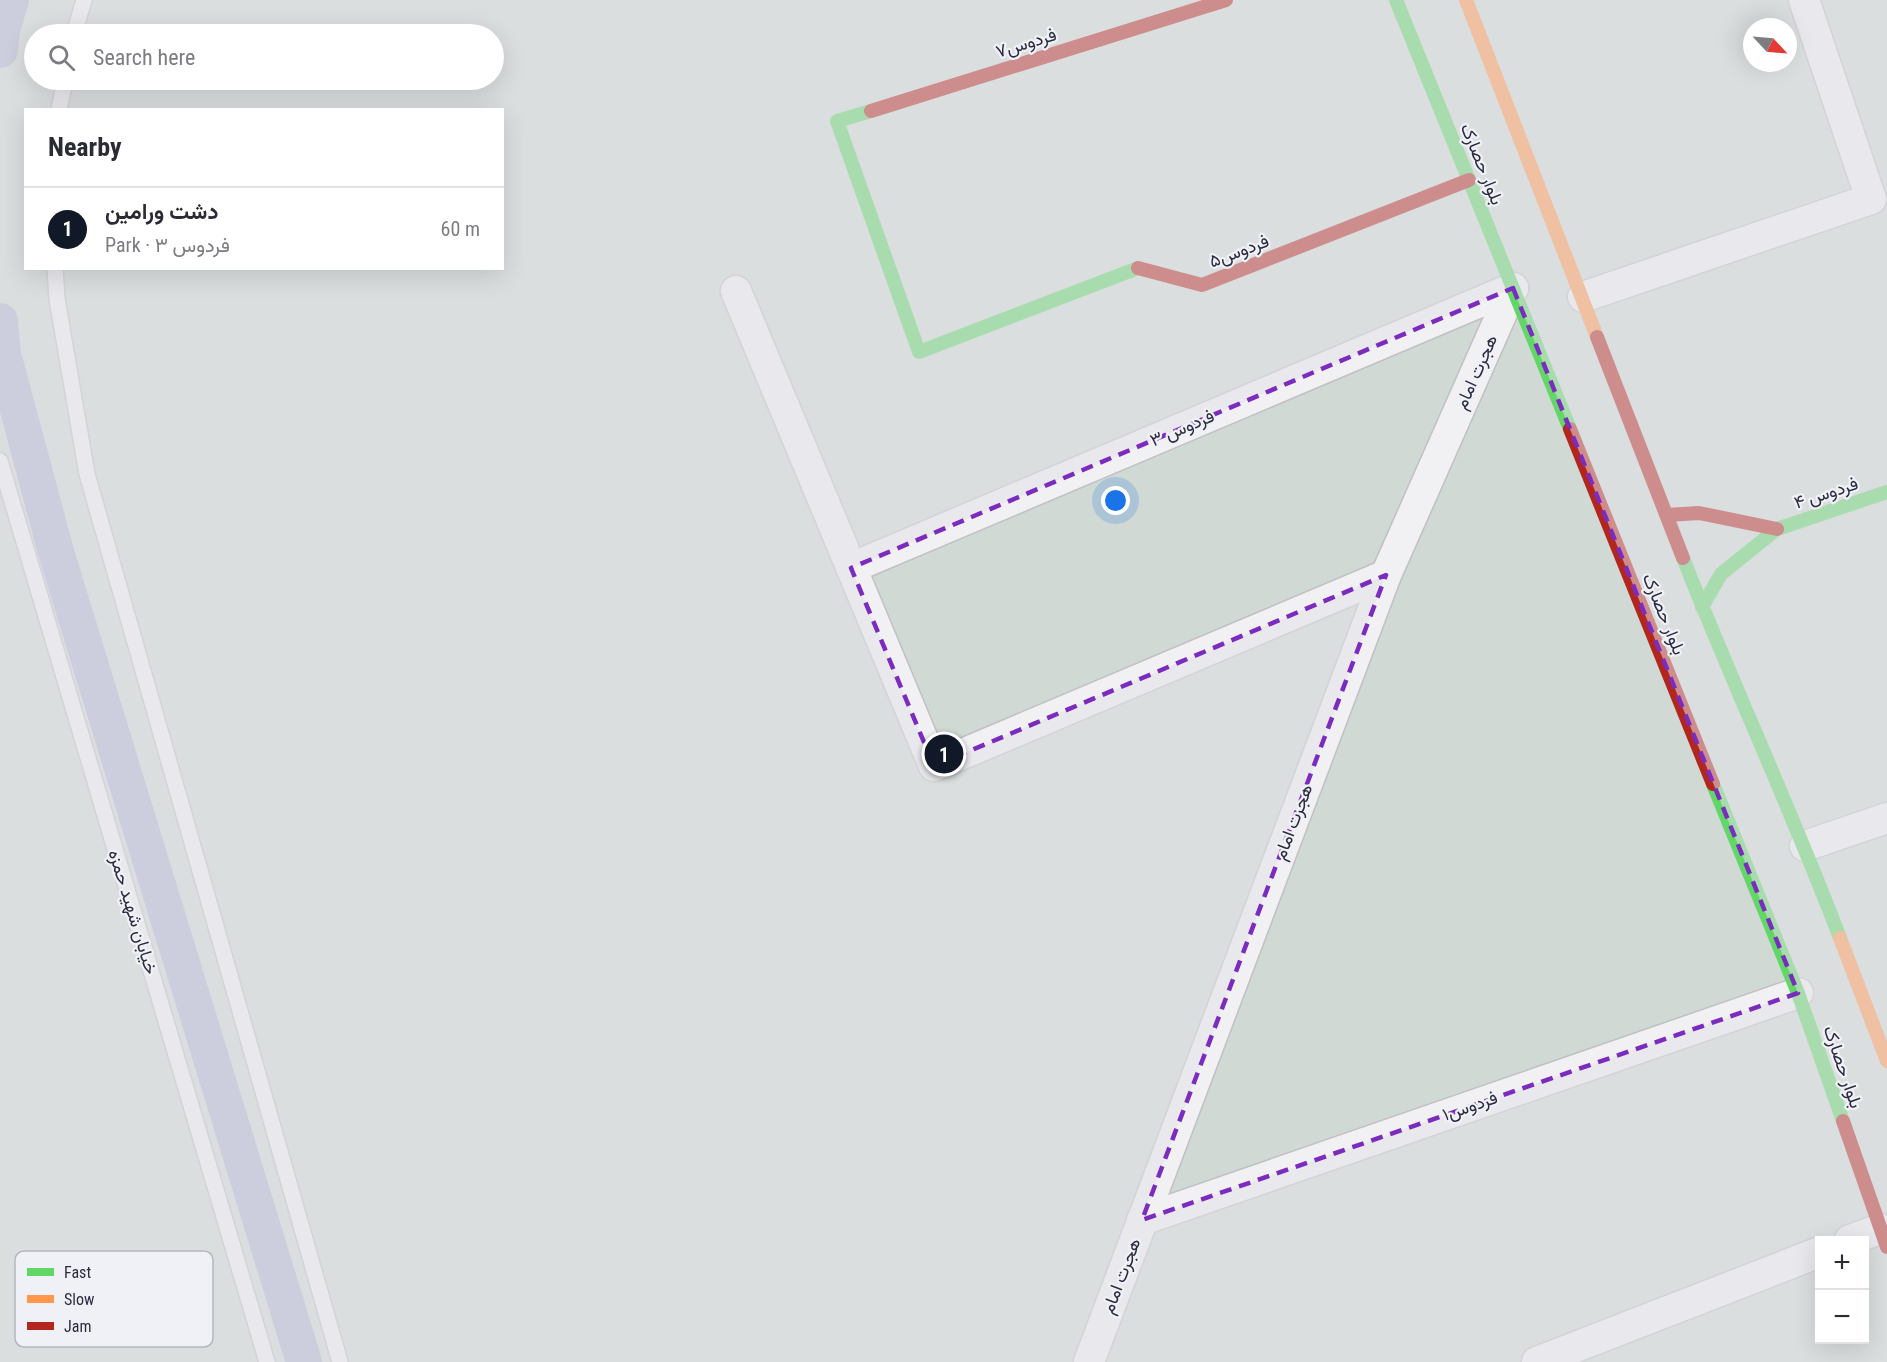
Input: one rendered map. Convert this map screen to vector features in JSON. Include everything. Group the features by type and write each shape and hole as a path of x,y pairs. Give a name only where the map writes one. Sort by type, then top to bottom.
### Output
{"main road":[{"name":"فردوس۷","path":"919,352 837,121 1226,0"},
{"name":"بلوار حصارک","path":"1396,0 1798,993 1884,1238"},
{"path":"1466,0 1702,607 1805,846 1887,1061"},
{"name":"فردوس۵","path":"919,352 1139,268 1202,285 1469,180"},
{"name":"فردوس ۴","path":"1702,607 1721,574 1777,529 1887,492"},
{"name":"فردوس ۴","path":"1667,515 1699,513 1777,529"}],"street":[{"path":"1583,297 1879,200 1804,0"},
{"name":"فردوس ۳","path":"851,568 1513,288"},
{"name":"هجرت امام","path":"1089,1362 1386,576 1513,288"},
{"path":"735,291 934,766 1386,576"},
{"path":"1805,846 1887,818"},
{"name":"فردوس۱","path":"1142,1220 1798,993"},
{"path":"1869,1239 1884,1238"},
{"path":"1537,1362 1815,1254"}],"lane":[{"path":"77,24 84,0"},
{"path":"59,108 63,90"},
{"path":"55,270 57,299 87,474 340,1362"},
{"name":"خیابان شهید حمزه","path":"0,461 267,1362"}],"highlighted area":[{"path":"1513,288 1798,993 1142,1220 1386,575 934,766 851,568"}],"shaded area":[{"path":"0,0 1887,0 1887,1362 0,1362"}],"waterway":[{"path":"0,50 2,30 11,0"},
{"path":"0,321 3,354 56,552 304,1362"}],"traffic: fast":[{"path":"1396,0 1570,429"},
{"path":"871,111 837,121 919,352 1138,268"},
{"path":"1702,607 1721,574 1777,529 1887,492"},
{"path":"1683,558 1840,938"},
{"path":"1713,784 1798,993 1843,1121"}],"traffic: slow":[{"path":"1466,0 1597,337"},
{"path":"1840,938 1887,1061"}],"traffic: jam":[{"path":"871,111 1226,0"},
{"path":"1138,268 1202,285 1469,180"},
{"path":"1597,337 1683,558"},
{"path":"1570,429 1713,784"},
{"path":"1667,515 1699,513 1777,529"},
{"path":"1843,1121 1887,1247"}],"place":[{"name":"دشت ورامین","path":"944,754"}]}
